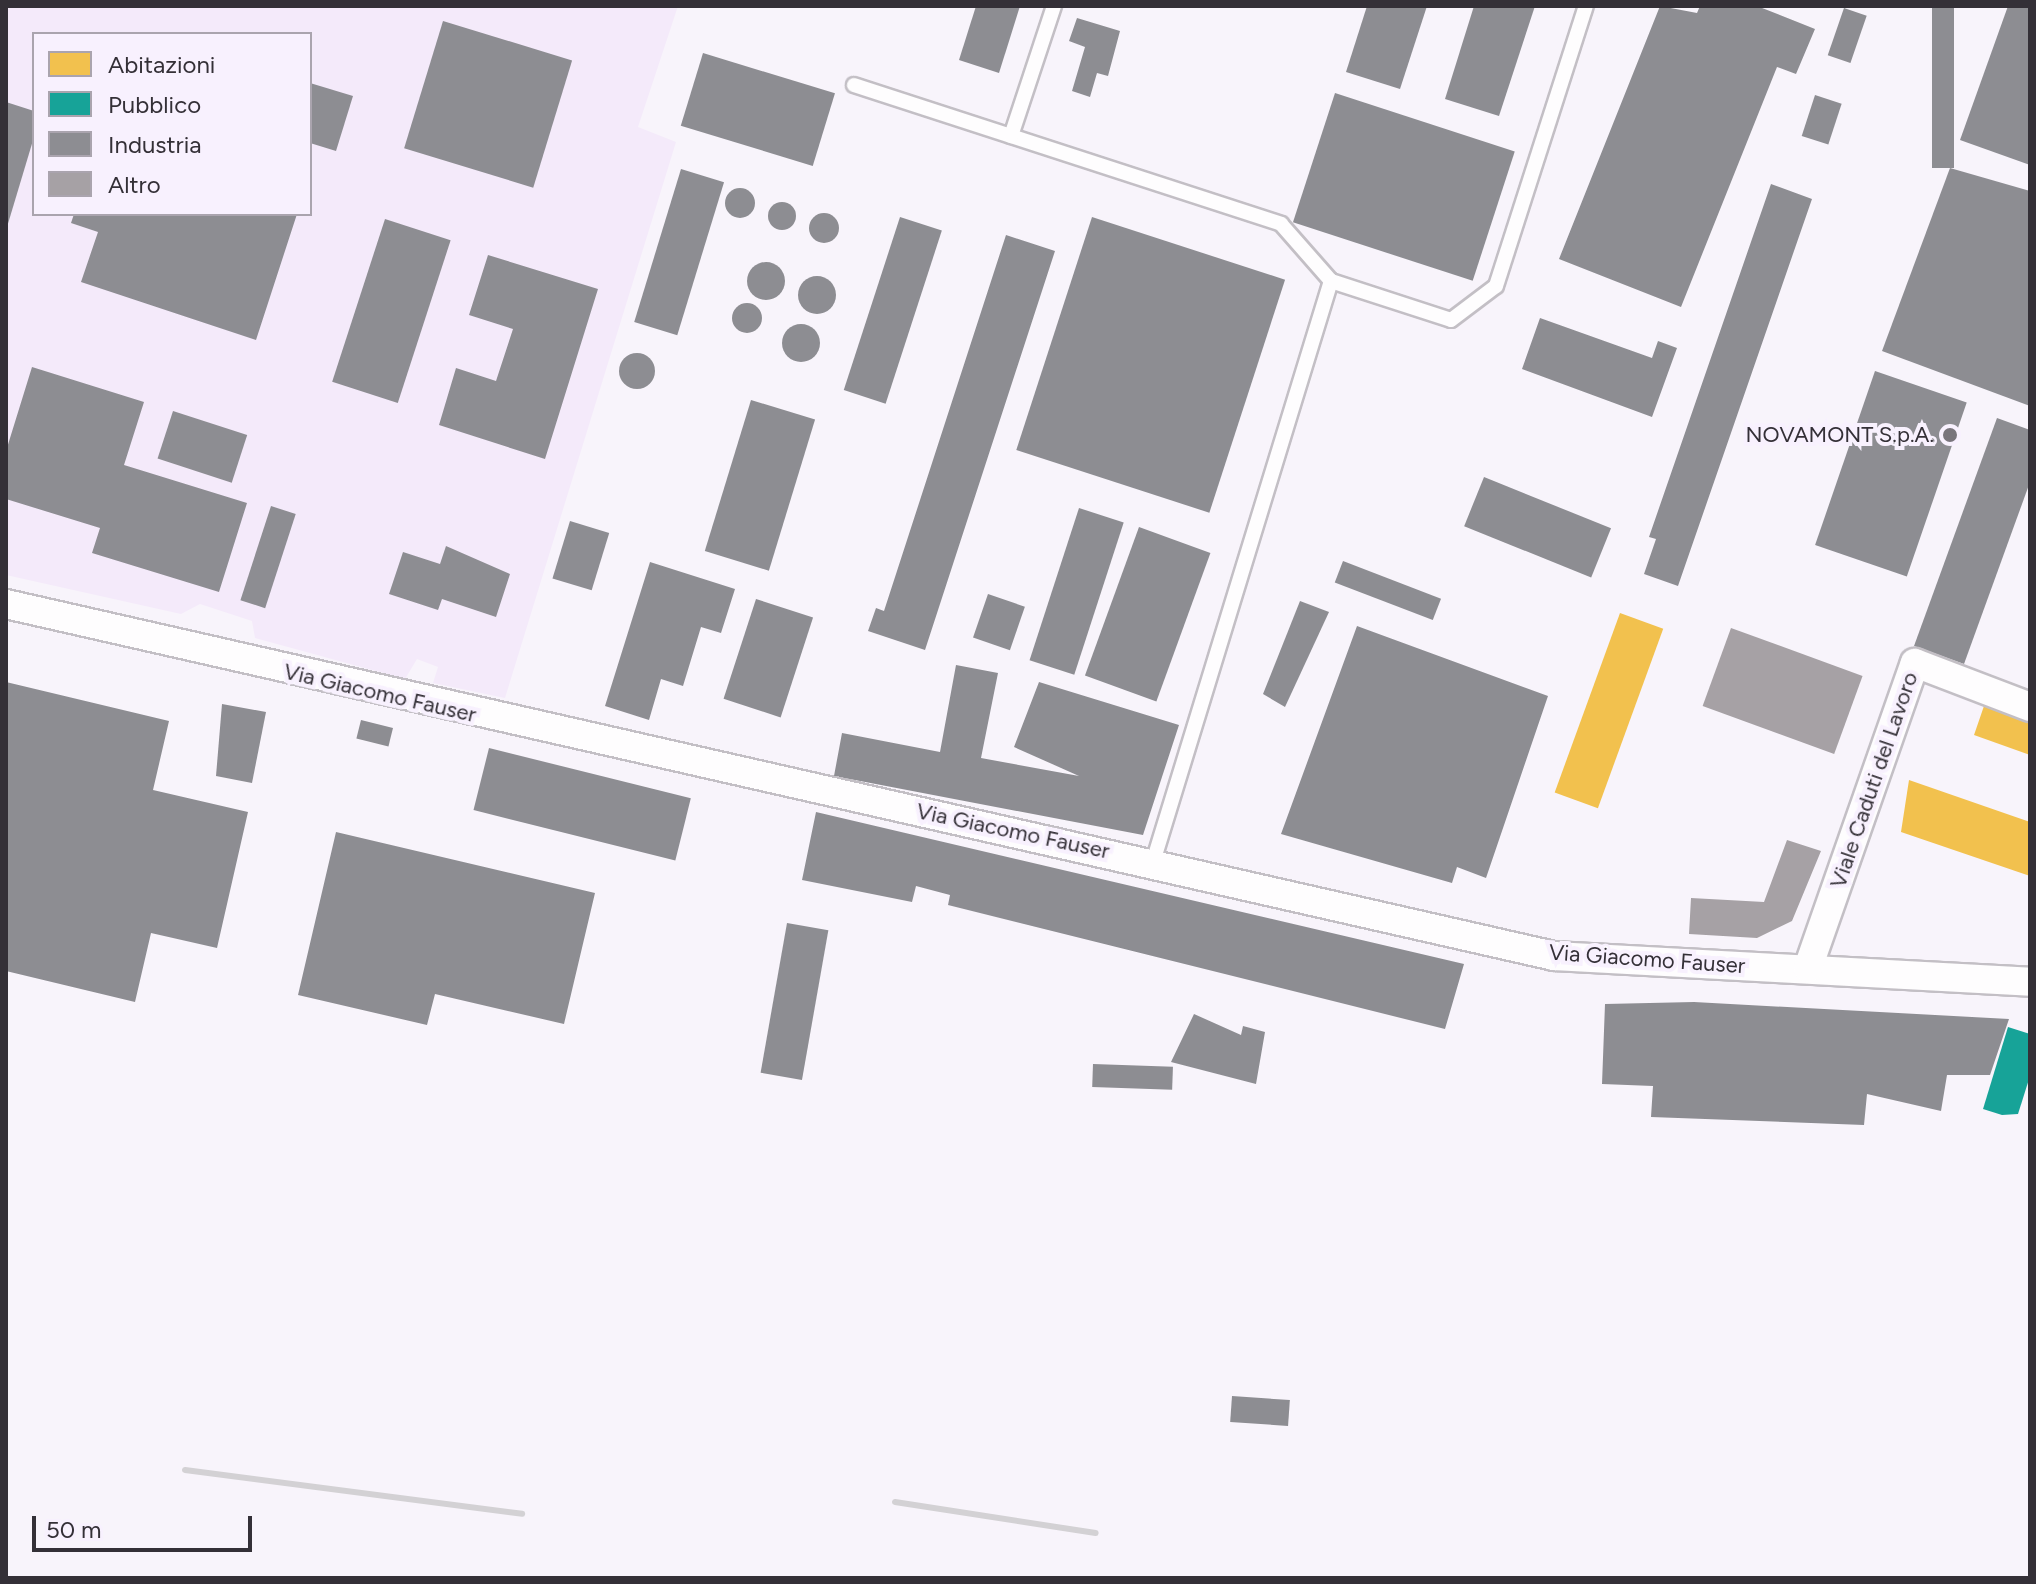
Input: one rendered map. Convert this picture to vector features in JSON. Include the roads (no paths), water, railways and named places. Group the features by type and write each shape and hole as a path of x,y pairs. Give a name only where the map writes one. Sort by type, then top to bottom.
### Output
{"street":[{"name":"Via Giacomo Fauser","path":"6,604 1153,862 1554,956 2030,982"},
{"name":"Viale Caduti del Lavoro","path":"1808,968 1915,663 2030,707"}],"lane":[{"path":"1011,136 1054,6"},
{"path":"854,85 1281,224 1331,281 1451,320 1496,286 1586,6"},
{"path":"1153,862 1331,281"}],"railway":[{"path":"185,1470 522,1514"},
{"path":"895,1502 1096,1533"}],"place":[{"name":"NOVAMONT S.p.A.","path":"1950,435"}]}
